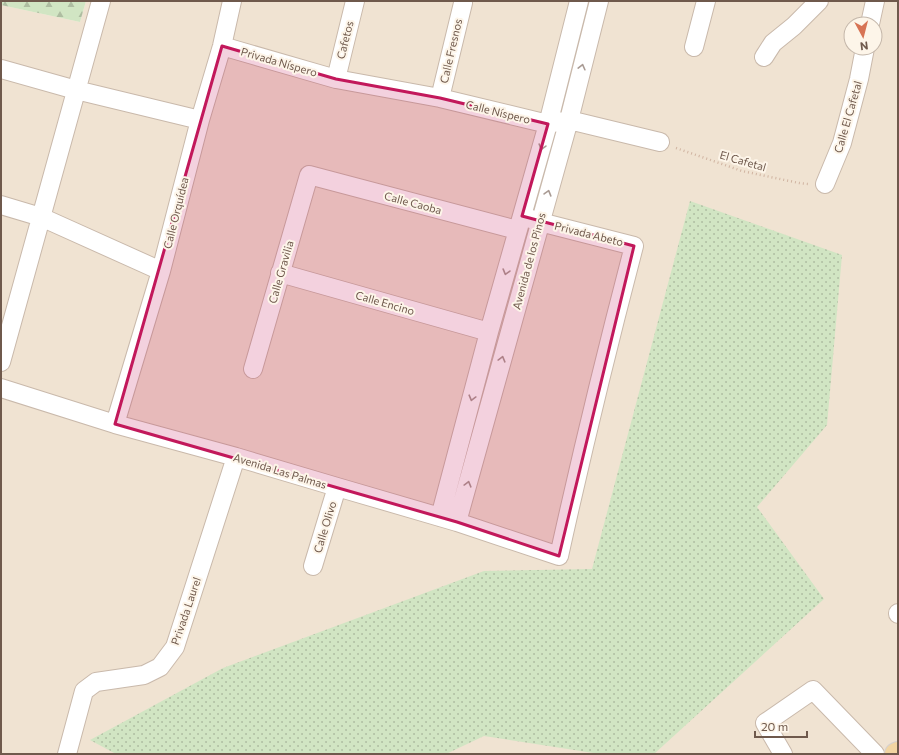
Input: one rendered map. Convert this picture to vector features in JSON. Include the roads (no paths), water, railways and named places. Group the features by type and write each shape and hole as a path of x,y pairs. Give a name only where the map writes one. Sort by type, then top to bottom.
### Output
{"street":[{"path":"1,362 100,1"},
{"name":"Calle Orquídea","path":"115,424 161,271 200,120 222,46 232,1"},
{"name":"Cafetos","path":"336,78 355,1"},
{"name":"Avenida de los Pinos","path":"440,517 489,332 548,124 579,1"},
{"name":"Avenida de los Pinos","path":"458,522 569,120 599,1"},
{"path":"694,47 706,1"},
{"path":"764,57 773,43 794,26 819,1"},
{"path":"872,16 875,1"},
{"name":"Calle Fresnos","path":"440,98 463,3"},
{"name":"Privada Níspero","path":"222,46 336,78"},
{"name":"Calle El Cafetal","path":"825,184 842,143 863,56"},
{"path":"1,69 76,90 200,120"},
{"name":"Calle Níspero","path":"336,78 440,98 548,124 569,120 660,142"},
{"name":"Calle Caoba","path":"309,175 519,223"},
{"name":"Calle Gravilia","path":"253,369 309,175"},
{"path":"1,205 41,217 161,271"},
{"name":"Privada Abeto","path":"519,223 540,222 634,246 586,434 558,556"},
{"name":"Calle Encino","path":"280,273 489,332"},
{"name":"Avenida Las Palmas","path":"1,388 115,424 236,457 337,488 458,522 558,556"},
{"name":"Privada Laurel","path":"66,754 84,691 96,682 144,675 160,667 175,647 236,457"},
{"name":"Calle Olivo","path":"313,566 337,488"},
{"path":"784,754 765,724 812,690 875,754"}]}
